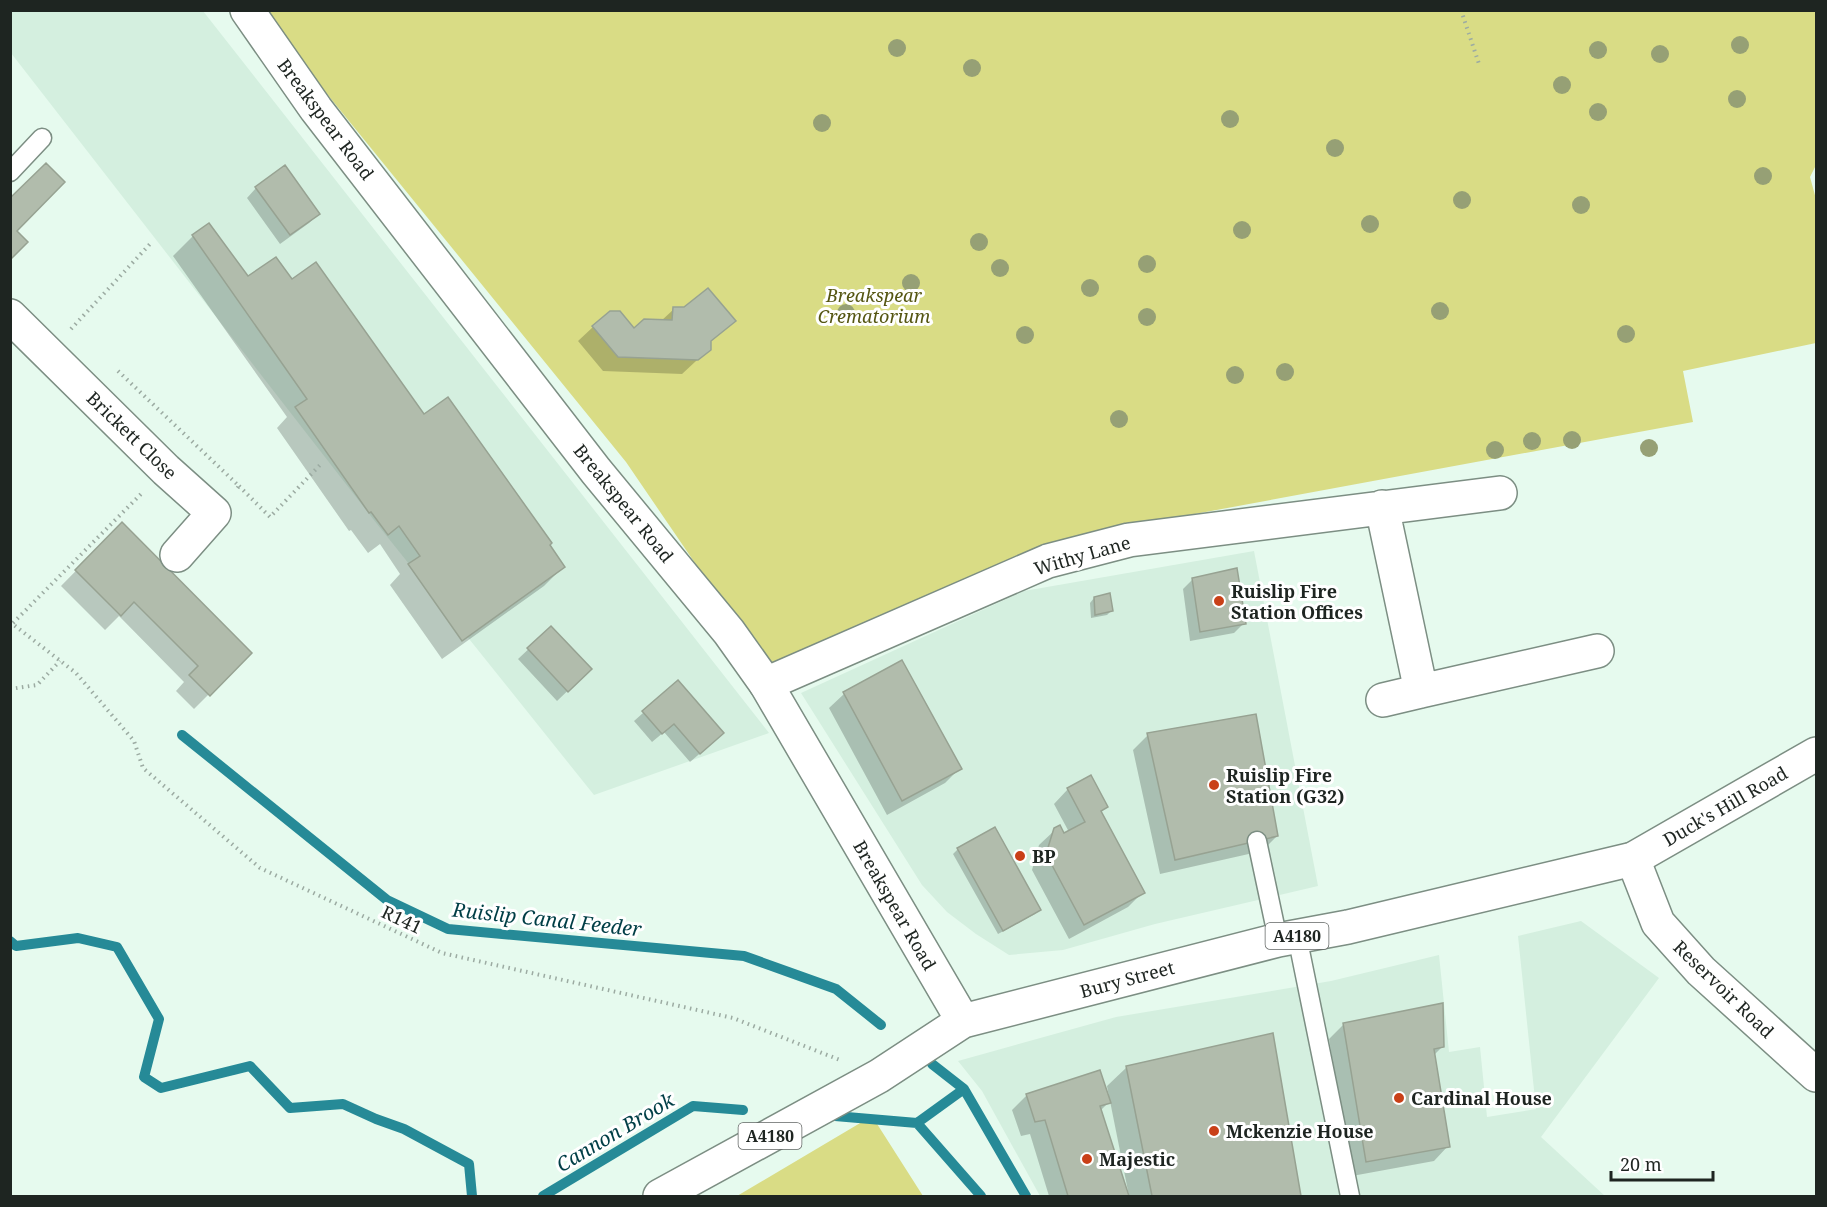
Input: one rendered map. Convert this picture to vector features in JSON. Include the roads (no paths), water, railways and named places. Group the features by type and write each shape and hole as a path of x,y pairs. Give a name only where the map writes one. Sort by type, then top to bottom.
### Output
{"street":[{"name":"Breakspear Road","path":"247,10 323,118 596,471 729,632 766,684 963,1022"},
{"name":"Brickett Close","path":"10,316 166,470 214,513 177,555"},
{"name":"Withy Lane","path":"766,684 1048,561 1130,540 1500,493"},
{"path":"1382,507 1421,691"},
{"path":"1383,700 1597,651"},
{"name":"Duck's Hill Road","path":"1633,859 1816,753"},
{"name":"Bury Street","path":"660,1197 879,1076 963,1022 1287,938 1348,927 1633,859"},
{"name":"Reservoir Road","path":"1633,859 1658,923 1701,971 1816,1075"}],"lane":[{"path":"10,172 42,138"},
{"path":"1257,841 1287,938 1350,1197"}],"waterway":[{"name":"Ruislip Canal Feeder","path":"182,735 387,900 448,929 744,956 836,989 881,1025"},
{"name":"Cannon Brook","path":"10,941 16,946 78,938 117,947 159,1019 144,1077 161,1088 250,1066 290,1108 343,1104 404,1129 469,1164 472,1196"},
{"name":"Ruislip Canal Feeder","path":"932,1064 964,1089 1026,1196"},
{"path":"917,1123 964,1089"},
{"name":"Cannon Brook","path":"543,1196 693,1106 743,1110"},
{"name":"Cannon Brook","path":"835,1116 917,1123 981,1196"}],"place":[{"name":"Ruislip Fire Station Offices","path":"1219,601"},
{"name":"Ruislip Fire Station (G32)","path":"1214,785"},
{"name":"BP","path":"1020,856"},
{"name":"Cardinal House","path":"1399,1098"},
{"name":"Mckenzie House","path":"1214,1131"},
{"name":"Majestic","path":"1087,1159"}],"park label":[{"name":"Breakspear Crematorium","path":"874,305"}]}
